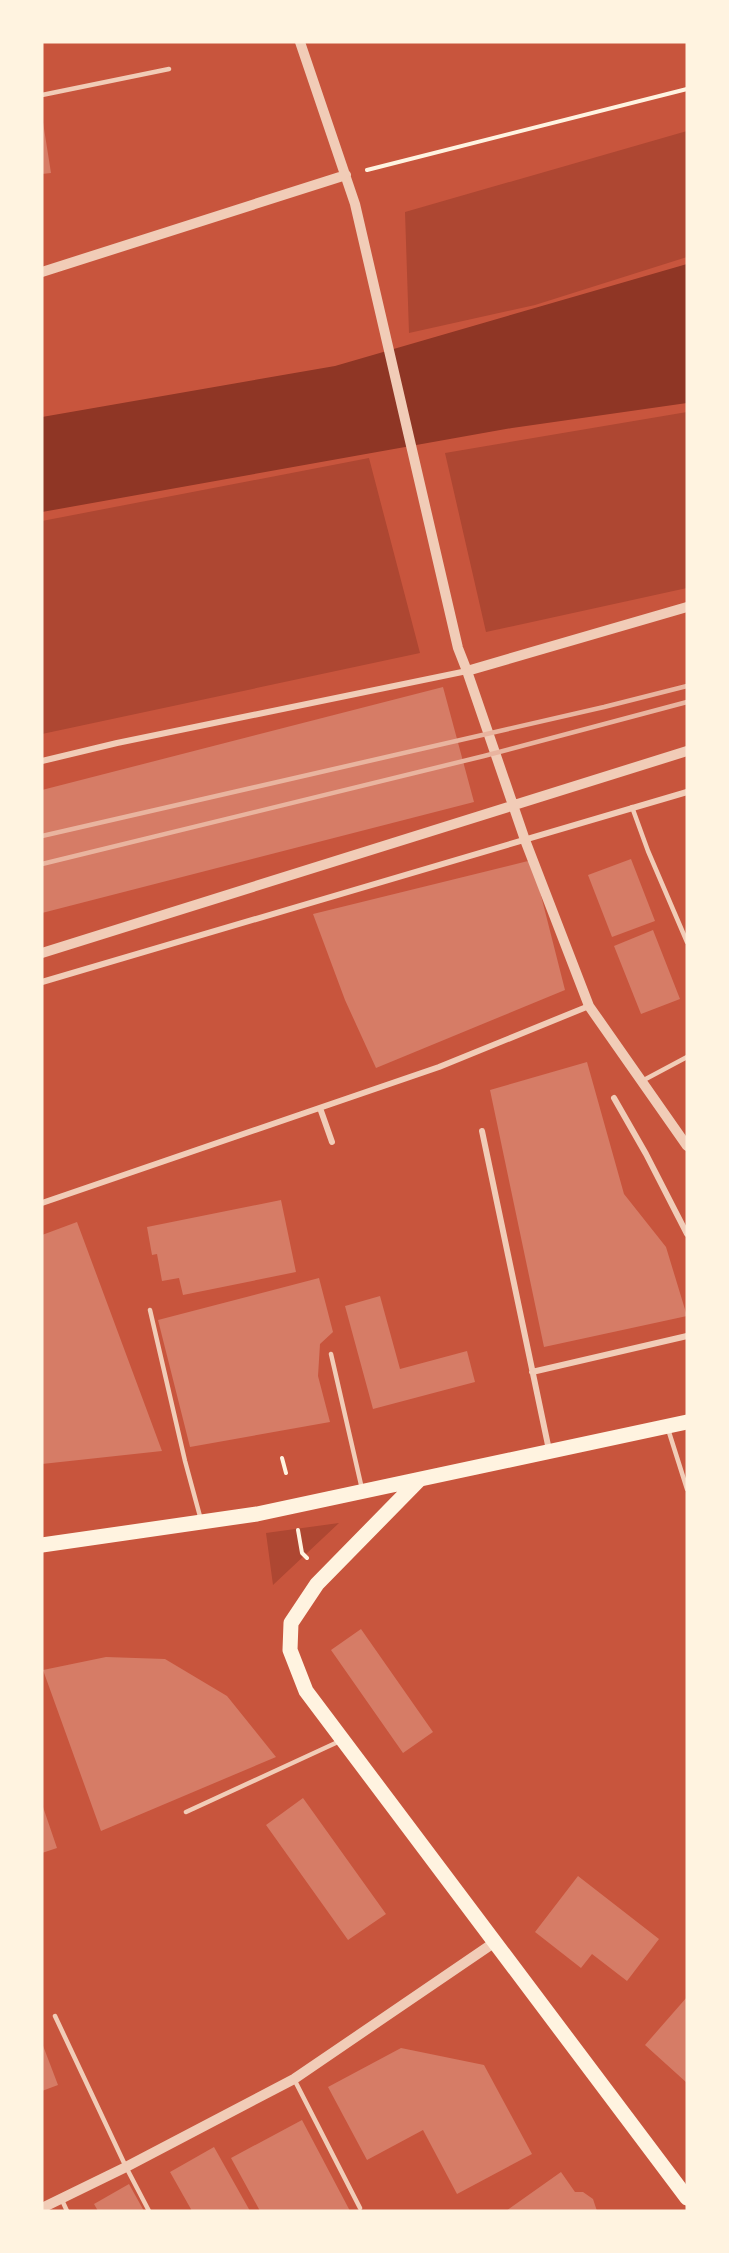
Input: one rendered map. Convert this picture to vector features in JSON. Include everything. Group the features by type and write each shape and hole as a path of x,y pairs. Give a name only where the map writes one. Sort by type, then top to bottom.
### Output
{"main road":[{"path":"42,1545 257,1514 687,1422"},
{"path":"419,1480 317,1584 291,1623 290,1650 306,1691 687,2197"}],"street":[{"path":"300,42 355,204 458,648 468,671 525,840 588,1006 687,1146"},
{"path":"42,272 346,175"},
{"path":"42,761 117,742 468,671 687,607"},
{"path":"42,953 687,752"},
{"path":"42,982 687,792"},
{"path":"42,1203 439,1067 588,1006"},
{"path":"614,1098 687,1234"},
{"path":"320,1108 332,1142"},
{"path":"482,1131 549,1451"},
{"path":"532,1372 687,1336"},
{"path":"42,2208 294,2079 495,1942"}],"lane":[{"path":"42,95 169,69"},
{"path":"632,807 687,942"},
{"path":"640,1082 687,1057"},
{"path":"150,1310 201,1522"},
{"path":"331,1354 363,1491"},
{"path":"667,1426 687,1489"},
{"path":"186,1812 342,1740"},
{"path":"55,2016 149,2211"},
{"path":"294,2079 360,2208"},
{"path":"61,2198 67,2211"}],"path":[{"path":"346,175 687,89"},
{"path":"282,1458 286,1473"},
{"path":"298,1530 302,1553 308,1558"}],"shaded area":[{"path":"687,131 687,257 535,305 409,333 405,212"},
{"path":"687,264 687,403 512,428 42,512 42,417 335,366"},
{"path":"687,412 687,588 486,632 445,453"},
{"path":"369,458 420,653 42,734 42,521"},
{"path":"339,1523 273,1585 266,1533"}],"building":[{"path":"42,116 51,173 42,174"},
{"path":"443,687 474,802 42,913 42,790"},
{"path":"631,859 655,921 612,937 588,875"},
{"path":"532,860 565,990 376,1068 345,1000 313,914"},
{"path":"653,930 680,999 641,1014 614,946"},
{"path":"587,1062 624,1194 666,1247 687,1316 544,1347 490,1090"},
{"path":"281,1200 296,1272 183,1295 179,1278 162,1281 157,1254 152,1255 147,1227"},
{"path":"77,1222 162,1451 42,1464 42,1235"},
{"path":"319,1278 333,1332 320,1344 318,1376 330,1422 190,1447 158,1320"},
{"path":"380,1296 400,1369 467,1351 475,1382 373,1409 345,1306"},
{"path":"361,1629 433,1732 403,1753 331,1650"},
{"path":"106,1657 165,1659 227,1696 276,1757 101,1831 43,1670"},
{"path":"303,1798 386,1914 348,1940 266,1825"},
{"path":"42,1804 57,1848 42,1853"},
{"path":"578,1876 659,1939 627,1981 592,1954 581,1968 535,1932"},
{"path":"687,1997 687,2083 645,2045"},
{"path":"42,2043 58,2085 42,2091"},
{"path":"401,2048 484,2065 532,2154 457,2194 423,2130 367,2160 328,2087"},
{"path":"302,2120 350,2211 260,2211 231,2158"},
{"path":"214,2147 250,2211 192,2211 170,2172"},
{"path":"561,2172 575,2192 583,2192 593,2199 597,2211 506,2211"},
{"path":"129,2184 144,2211 98,2211 94,2204"}],"railway":[{"path":"42,836 687,686"},
{"path":"42,864 484,756 687,702"}]}
